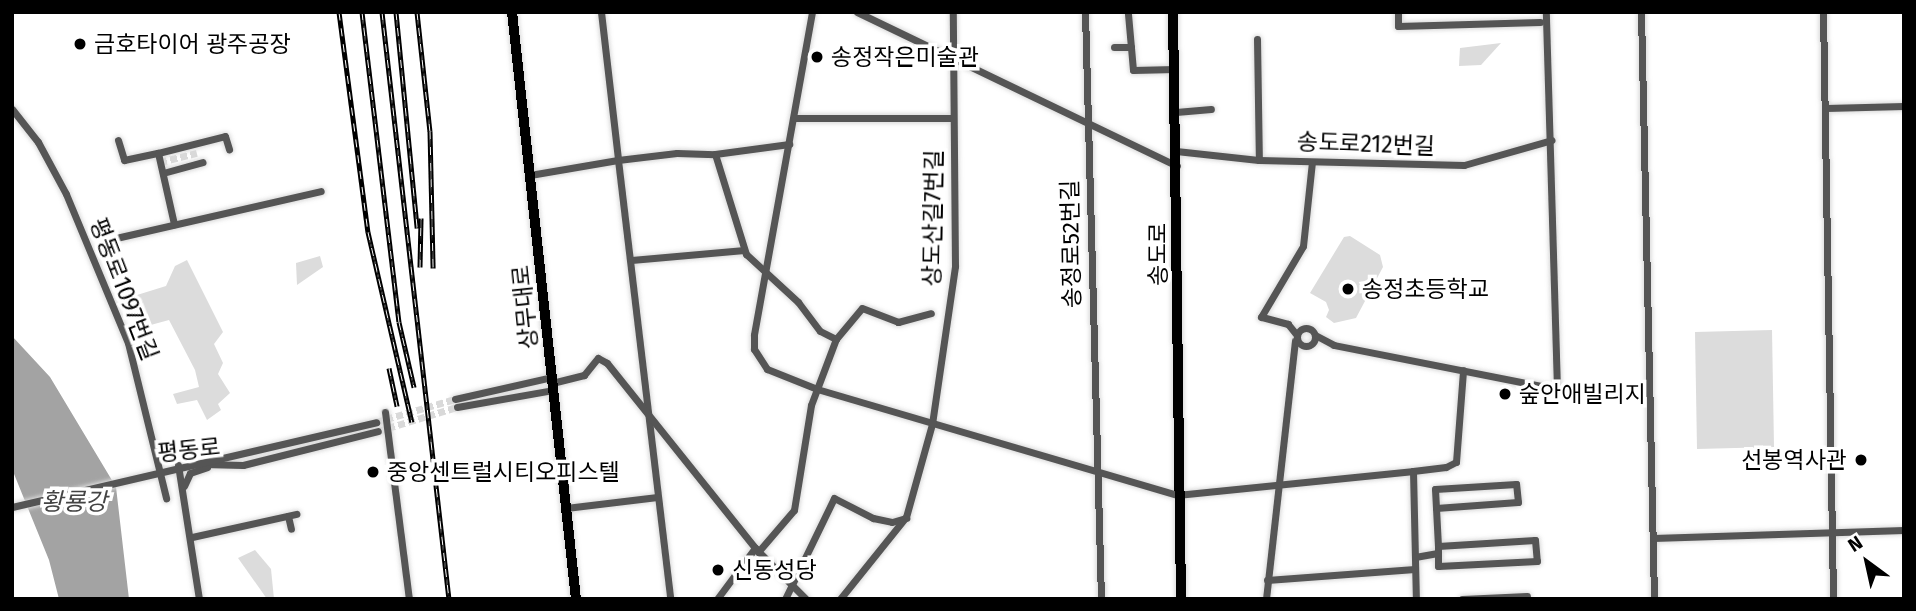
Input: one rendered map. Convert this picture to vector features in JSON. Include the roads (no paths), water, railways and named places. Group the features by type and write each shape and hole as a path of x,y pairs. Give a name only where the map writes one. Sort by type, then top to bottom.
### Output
{"main road":[{"name":"상무대로","path":"512,12 576,599"},
{"name":"송도로","path":"1173,12 1177,150 1181,599"}],"street":[{"path":"601,12 670,599"},
{"path":"812,12 753,343 759,360 778,375 1096,474 1178,495 1450,466 1456,461 1463,370"},
{"path":"857,12 1177,166"},
{"name":"상도산길7번길","path":"906,517 932,424 955,266 951,57 953,12"},
{"name":"송정로52번길","path":"1085,12 1101,599"},
{"path":"1398,12 1398,26 1540,22"},
{"path":"1295,337 1309,330 1334,345 1557,389 1552,140 1546,12"},
{"path":"1641,12 1654,599"},
{"path":"1824,12 1833,599"},
{"path":"1128,14 1133,70 1175,69"},
{"path":"1257,39 1259,160"},
{"path":"1114,47 1131,47"},
{"path":"1826,108 1904,106"},
{"name":"평동로1097번길","path":"12,109 38,142 65,194 128,342 153,472 166,498"},
{"path":"1176,112 1211,109"},
{"path":"793,118 953,118"},
{"path":"118,140 124,160 225,136 229,149"},
{"name":"송도로212번길","path":"1177,150 1259,160 1464,165 1552,140"},
{"path":"530,174 677,153 715,154 789,144"},
{"path":"158,153 174,225"},
{"path":"715,154 744,250 820,331 836,339"},
{"path":"163,173 203,162"},
{"path":"1312,162 1303,246 1261,317 1288,324 1295,337 1306,344 1317,336"},
{"path":"116,238 321,191"},
{"path":"632,260 744,250"},
{"path":"717,599 756,550 794,510 807,420 836,339 862,308 898,322 931,313"},
{"path":"1266,599 1276,484 1295,337"},
{"path":"553,383 456,403 584,376 598,364 598,358 648,410 756,550 806,599"},
{"path":"385,412 409,599"},
{"name":"평동로","path":"12,507 178,466 278,447 376,422"},
{"name":"평동로","path":"178,466 243,465 378,431"},
{"path":"178,466 192,537 199,599"},
{"path":"184,494 190,473 214,466"},
{"path":"1413,471 1416,599"},
{"path":"1415,557 1438,550 1535,540 1537,562 1438,566 1438,550 1435,489 1516,484 1517,502 1436,508"},
{"path":"566,508 657,496"},
{"path":"785,599 834,498 873,518 892,522 906,517"},
{"path":"192,537 292,515 291,529"},
{"path":"840,599 906,517"},
{"path":"1653,538 1904,530"},
{"path":"1267,580 1415,569"},
{"path":"1462,599 1527,596"}],"water":[{"name":"황룡강","path":"12,336 50,377 116,487 129,599 59,599 49,560 12,469"}],"tunnel":[{"path":"160,162 197,153"},
{"path":"376,422 455,399"},
{"path":"378,431 457,407"}],"railway":[{"path":"339,12 368,232 412,422"},
{"path":"362,12 399,322 414,387"},
{"path":"382,12 449,599"},
{"path":"396,12 417,228"},
{"path":"417,12 430,131 433,268"},
{"path":"420,267 421,218"},
{"path":"389,368 397,406"}],"place":[{"name":"금호타이어 광주공장","path":"80,44"},
{"name":"송정작은미술관","path":"817,57"},
{"name":"송정초등학교","path":"1348,289"},
{"name":"숲안애빌리지","path":"1505,394"},
{"name":"선봉역사관","path":"1861,460"},
{"name":"중앙센트럴시티오피스텔","path":"373,472"},
{"name":"신동성당","path":"718,570"}]}
